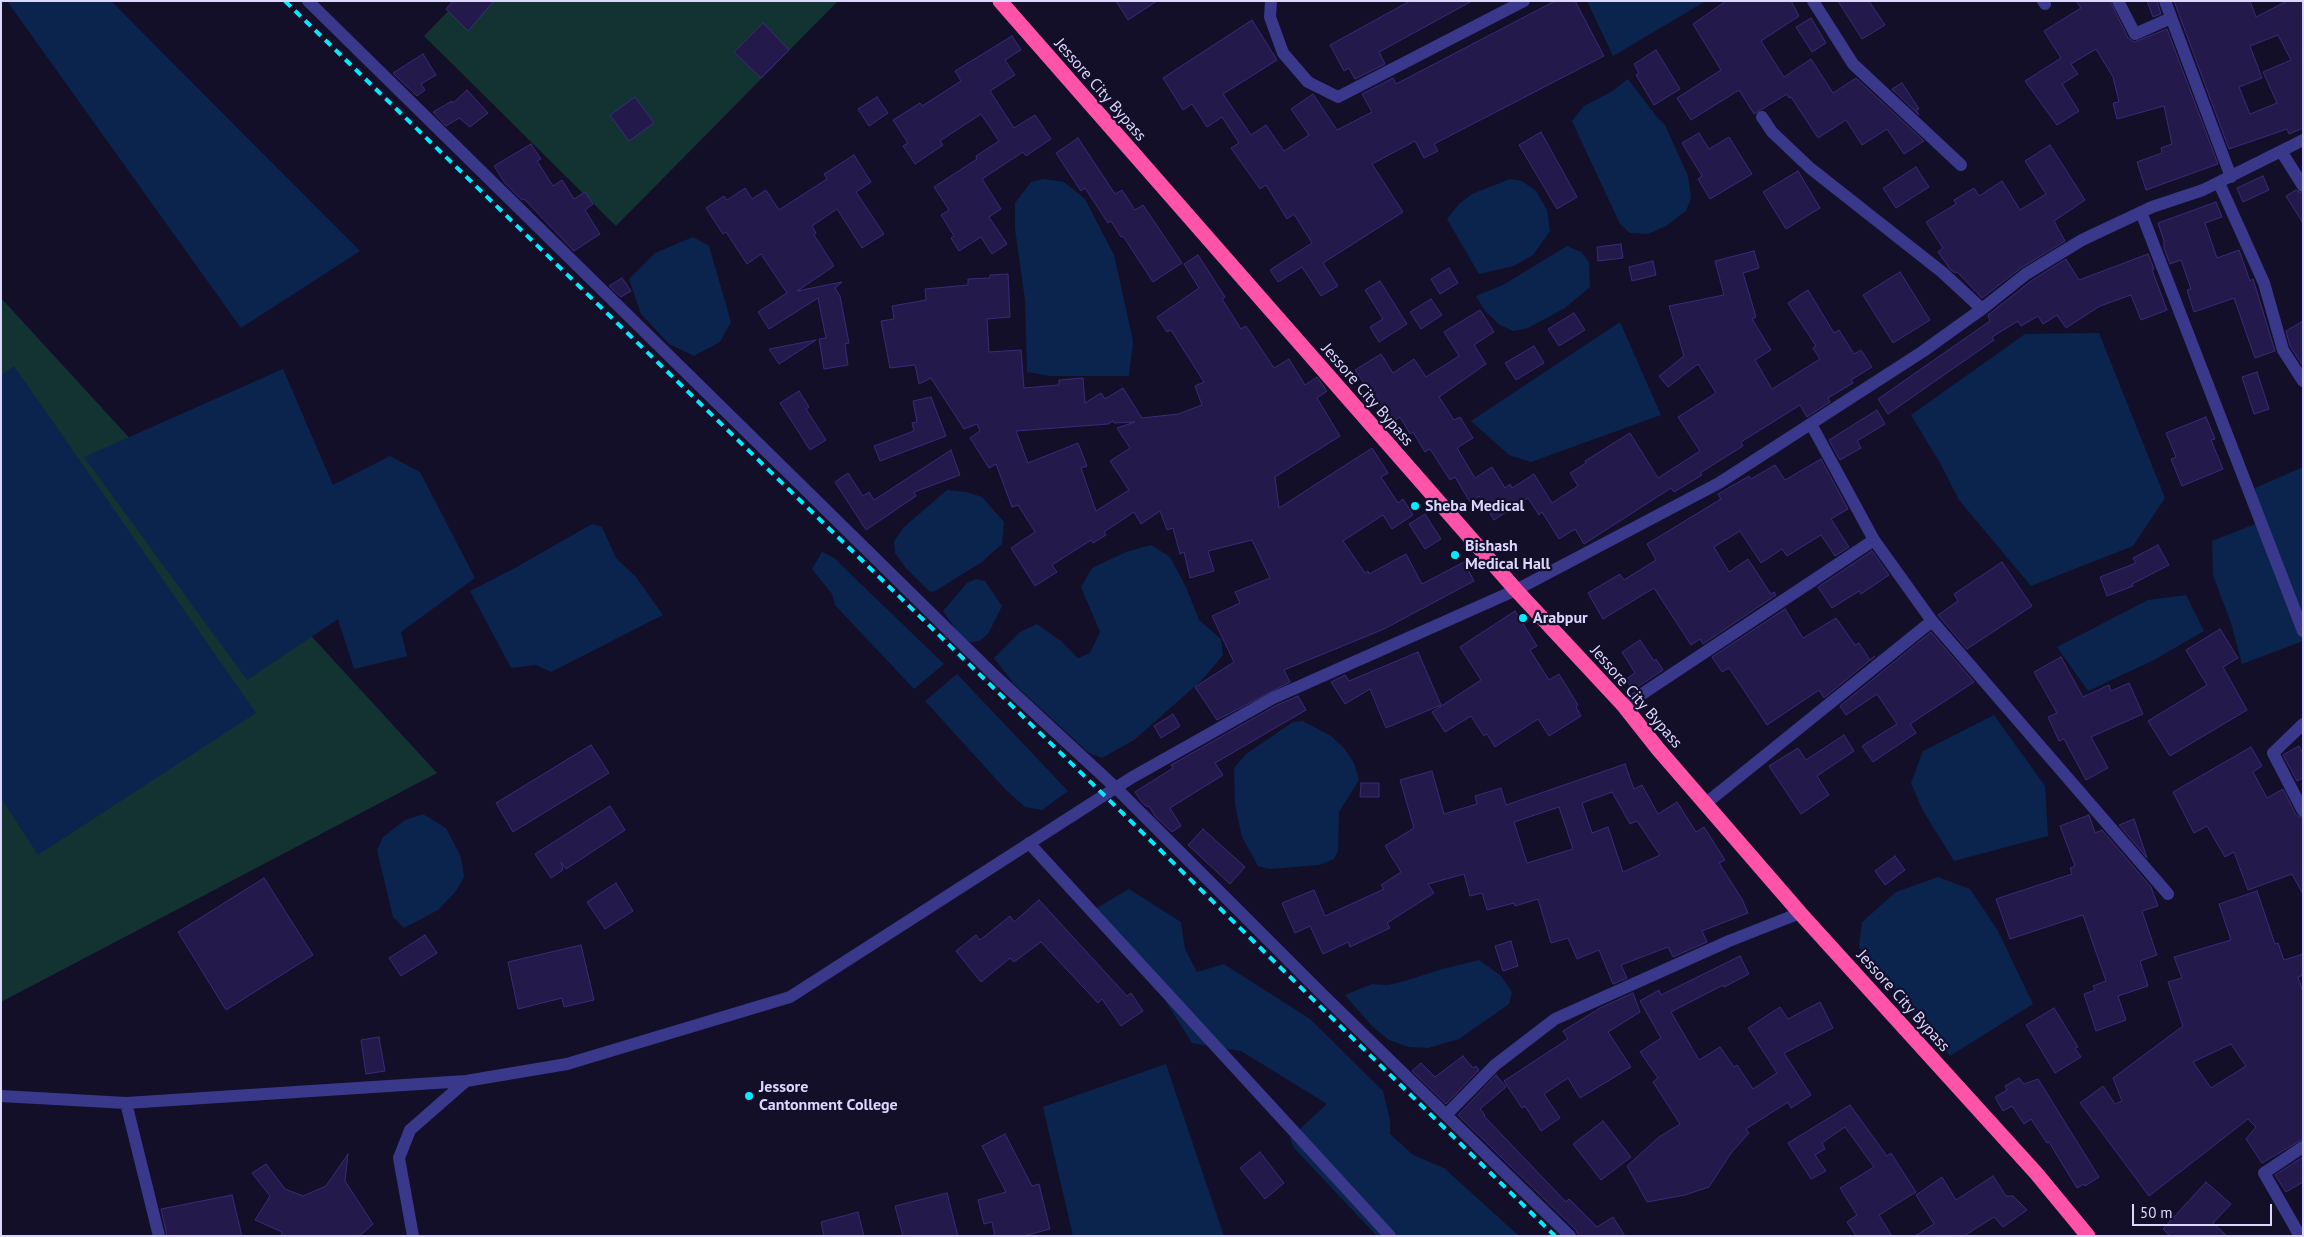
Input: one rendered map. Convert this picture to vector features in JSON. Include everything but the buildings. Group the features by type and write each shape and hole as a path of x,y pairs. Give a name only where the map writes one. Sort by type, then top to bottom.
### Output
{"highway":[{"name":"Jessore City Bypass","path":"1000,1 1516,590 1624,706 1705,804 1800,913 2036,1173 2088,1236"}],"street":[{"path":"308,1 981,661 1116,788 1322,994 1570,1236"},
{"path":"1271,1 1270,17 1283,53 1308,82 1338,97 1524,1"},
{"path":"1813,1 1853,64 1962,165"},
{"path":"2118,1 2135,34 2171,18"},
{"path":"2165,1 2225,180 2264,283 2283,350 2303,381"},
{"path":"1762,117 1772,132 1810,168 1942,272 1982,309"},
{"path":"1,1096 126,1102 466,1081 567,1064 790,997 1116,788 1273,698 1516,590 1719,483 1922,352 1982,309 2026,274 2082,240 2142,212 2225,180 2303,140"},
{"path":"2281,151 2303,186"},
{"path":"2142,212 2303,631"},
{"path":"1811,424 1874,540 1932,621 2168,894"},
{"path":"1624,706 1874,540"},
{"path":"1705,804 1932,621"},
{"path":"2303,724 2273,753 2303,812"},
{"path":"1029,843 1390,1236"},
{"path":"1446,1115 1495,1065 1555,1019 1729,941 1800,913"},
{"path":"413,1236 399,1158 410,1130 466,1081"},
{"path":"126,1102 159,1236"},
{"path":"2300,1236 2264,1173 2303,1147"}],"green space":[{"path":"458,1 838,1 616,226 424,36"},
{"path":"1,298 437,773 1,1002"}],"water":[{"path":"7,1 111,1 360,251 241,328"},
{"path":"1587,1 1706,1 1613,56"},
{"path":"1628,79 1665,125 1688,176 1691,198 1686,211 1666,226 1648,234 1630,233 1620,224 1572,121 1584,106 1611,92"},
{"path":"1043,179 1064,182 1085,199 1114,255 1133,341 1129,376 1050,376 1027,372 1025,300 1015,229 1015,203 1031,182"},
{"path":"1510,179 1522,181 1536,191 1547,210 1550,231 1533,255 1514,266 1479,274 1447,219 1459,204 1472,194"},
{"path":"693,237 709,246 731,322 720,342 694,356 669,344 641,314 629,279 655,253"},
{"path":"1567,246 1581,252 1589,262 1590,287 1565,308 1528,328 1513,331 1500,325 1485,311 1476,296 1503,285"},
{"path":"1620,322 1661,415 1531,462 1509,455 1471,421"},
{"path":"2099,333 2165,498 2133,546 2031,586 1959,500 1940,463 1911,415 2025,334"},
{"path":"14,366 256,713 38,855 1,798 1,375"},
{"path":"283,369 333,485 390,456 420,472 475,578 401,632 407,656 354,669 338,619 247,680 84,457"},
{"path":"2303,467 2303,641 2242,664 2231,623 2213,575 2212,541 2263,521 2255,488"},
{"path":"947,490 967,492 982,497 1004,522 1002,544 982,562 935,591 930,592 905,567 895,553 894,541 904,527"},
{"path":"592,524 602,527 616,558 636,577 663,615 551,672 536,665 511,668 470,591"},
{"path":"1151,545 1170,557 1186,587 1199,620 1221,639 1223,655 1202,680 1134,740 1102,758 1089,753 1014,684 994,658 1020,632 1037,624 1061,641 1078,658 1090,653 1100,632 1081,587 1092,568 1126,552"},
{"path":"822,552 834,558 944,664 914,689 835,605 832,594 812,569"},
{"path":"976,579 985,581 1002,606 988,634 979,641 970,642 960,635 943,611 967,583"},
{"path":"2186,595 2204,631 2154,660 2088,691 2057,647 2148,600"},
{"path":"957,674 1068,791 1042,810 1025,807 1006,790 925,701"},
{"path":"1994,715 2045,786 2048,836 1954,861 1922,809 1911,783 1923,751"},
{"path":"1303,721 1331,736 1344,748 1354,763 1359,780 1339,812 1338,851 1334,859 1319,865 1270,869 1258,866 1242,837 1235,805 1234,768 1246,754 1293,722"},
{"path":"423,814 446,828 461,857 464,877 456,891 438,910 404,928 393,917 377,850 383,837 405,820"},
{"path":"1938,877 1970,889 1998,931 2033,1004 1950,1056 1859,947 1862,922 1896,892"},
{"path":"1129,889 1181,922 1185,949 1197,972 1224,964 1310,1019 1383,1091 1390,1120 1390,1134 1413,1155 1444,1168 1519,1236 1377,1236 1294,1148 1290,1138 1327,1104 1241,1051 1192,1043 1165,1000 1095,909"},
{"path":"1479,960 1500,975 1512,992 1509,1004 1459,1039 1428,1048 1409,1047 1389,1040 1372,1026 1345,995 1372,984 1388,985"},
{"path":"1166,1064 1224,1236 1073,1236 1043,1107"}],"railway":[{"path":"285,1 1104,795 1555,1236"}],"place":[{"name":"Sheba Medical","path":"1415,506"},
{"name":"Bishash Medical Hall","path":"1455,555"},
{"name":"Arabpur","path":"1523,618"},
{"name":"Jessore Cantonment College","path":"749,1096"}]}
